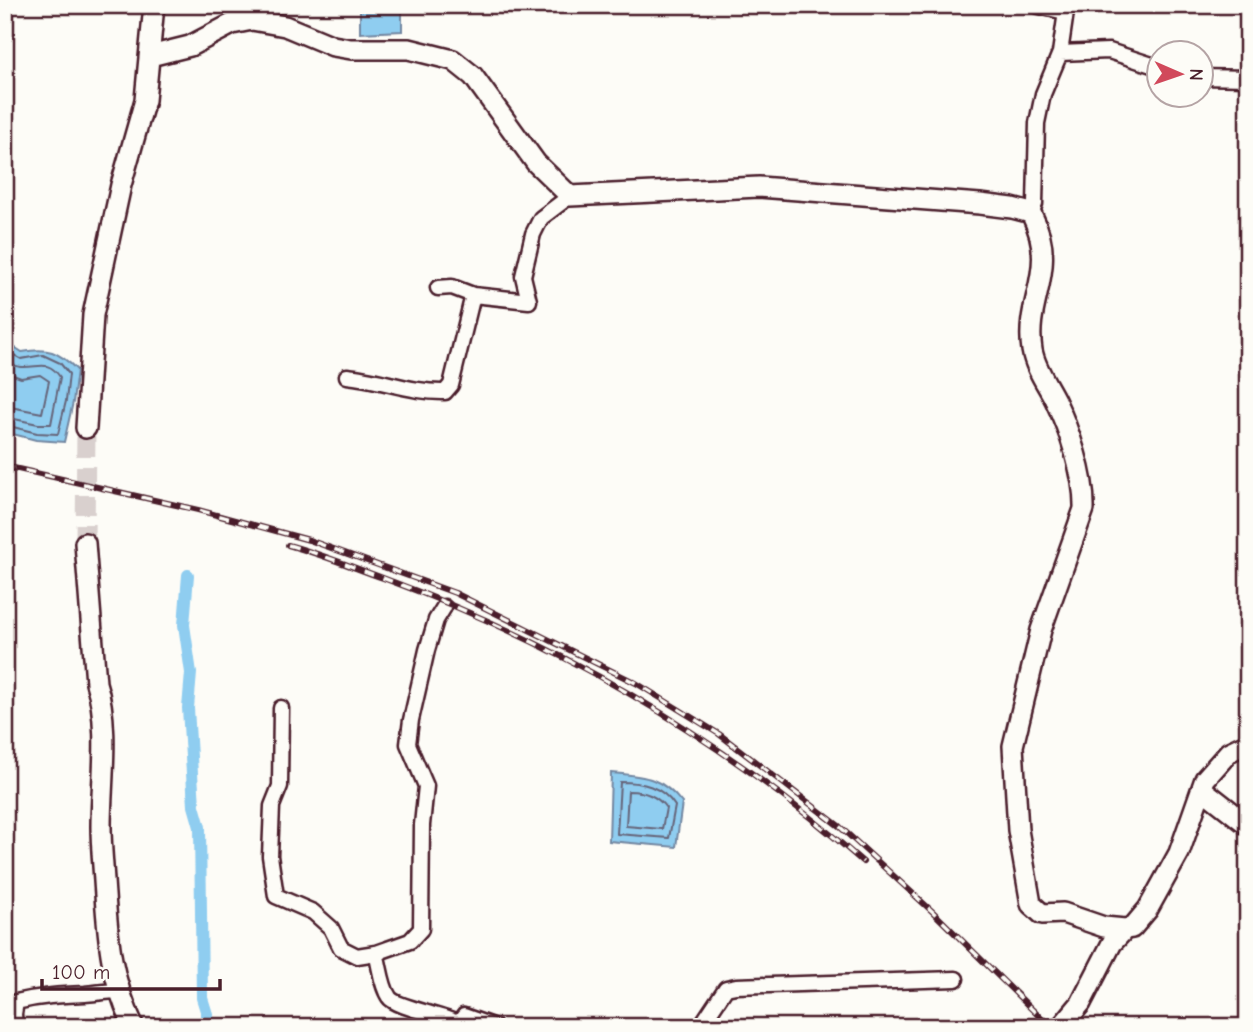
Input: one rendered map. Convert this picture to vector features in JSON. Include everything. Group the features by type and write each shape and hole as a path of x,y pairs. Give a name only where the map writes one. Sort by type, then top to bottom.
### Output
{"street":[{"path":"86,428 93,315 121,185 145,100 154,5"},
{"path":"1035,5 1066,9 1060,53 1043,94 1037,123 1034,204 1031,213 1040,230 1043,252 1032,349 1035,362 1062,415 1084,491 1084,509 1041,630 1013,750 1018,830 1031,904 1036,911 1042,914 1072,914 1104,927 1132,928 1148,909 1179,853 1205,779 1229,752 1248,743"},
{"path":"150,56 190,46 232,24 252,20 285,26 333,46 351,49 409,49 453,60 473,76 536,163 570,196"},
{"path":"1060,53 1108,51 1144,63"},
{"path":"1214,77 1248,78"},
{"path":"438,288 452,287 473,295 529,301 523,276 533,234 541,218 570,196 759,187 980,204 1031,213"},
{"path":"347,376 432,393 445,393 451,384 473,295"},
{"path":"85,543 94,672 101,698 103,781 100,828 109,948 113,974 134,1027"},
{"path":"281,708 280,786 272,806 270,856 276,896 313,912 331,928 341,948 356,956 376,953 410,942 421,929 422,824 426,786 408,744 427,650 443,607"},
{"path":"1202,789 1248,825"},
{"path":"1060,1027 1081,1003 1112,943 1125,929"},
{"path":"376,953 389,998 396,1004 430,1012 456,1025 464,1016 495,1027"},
{"path":"700,1027 726,988 956,979"},
{"path":"15,1027 16,1002 40,996 120,991"}],"water":[{"path":"360,5 402,5 402,31 360,33"},
{"path":"5,341 22,352 52,352 64,358 77,370 64,442 36,440 5,432"},
{"path":"611,773 659,782 682,803 676,847 609,841"}],"waterway":[{"path":"188,575 184,625 191,673 188,708 194,806 200,827 202,998 211,1027"}],"tunnel":[{"path":"85,543 86,428"}],"railway":[{"path":"5,466 198,510 309,540 455,593 636,683 719,734 839,826 933,912 1050,1027"},
{"path":"288,545 448,604 575,664 696,735 753,774 863,862"}]}
